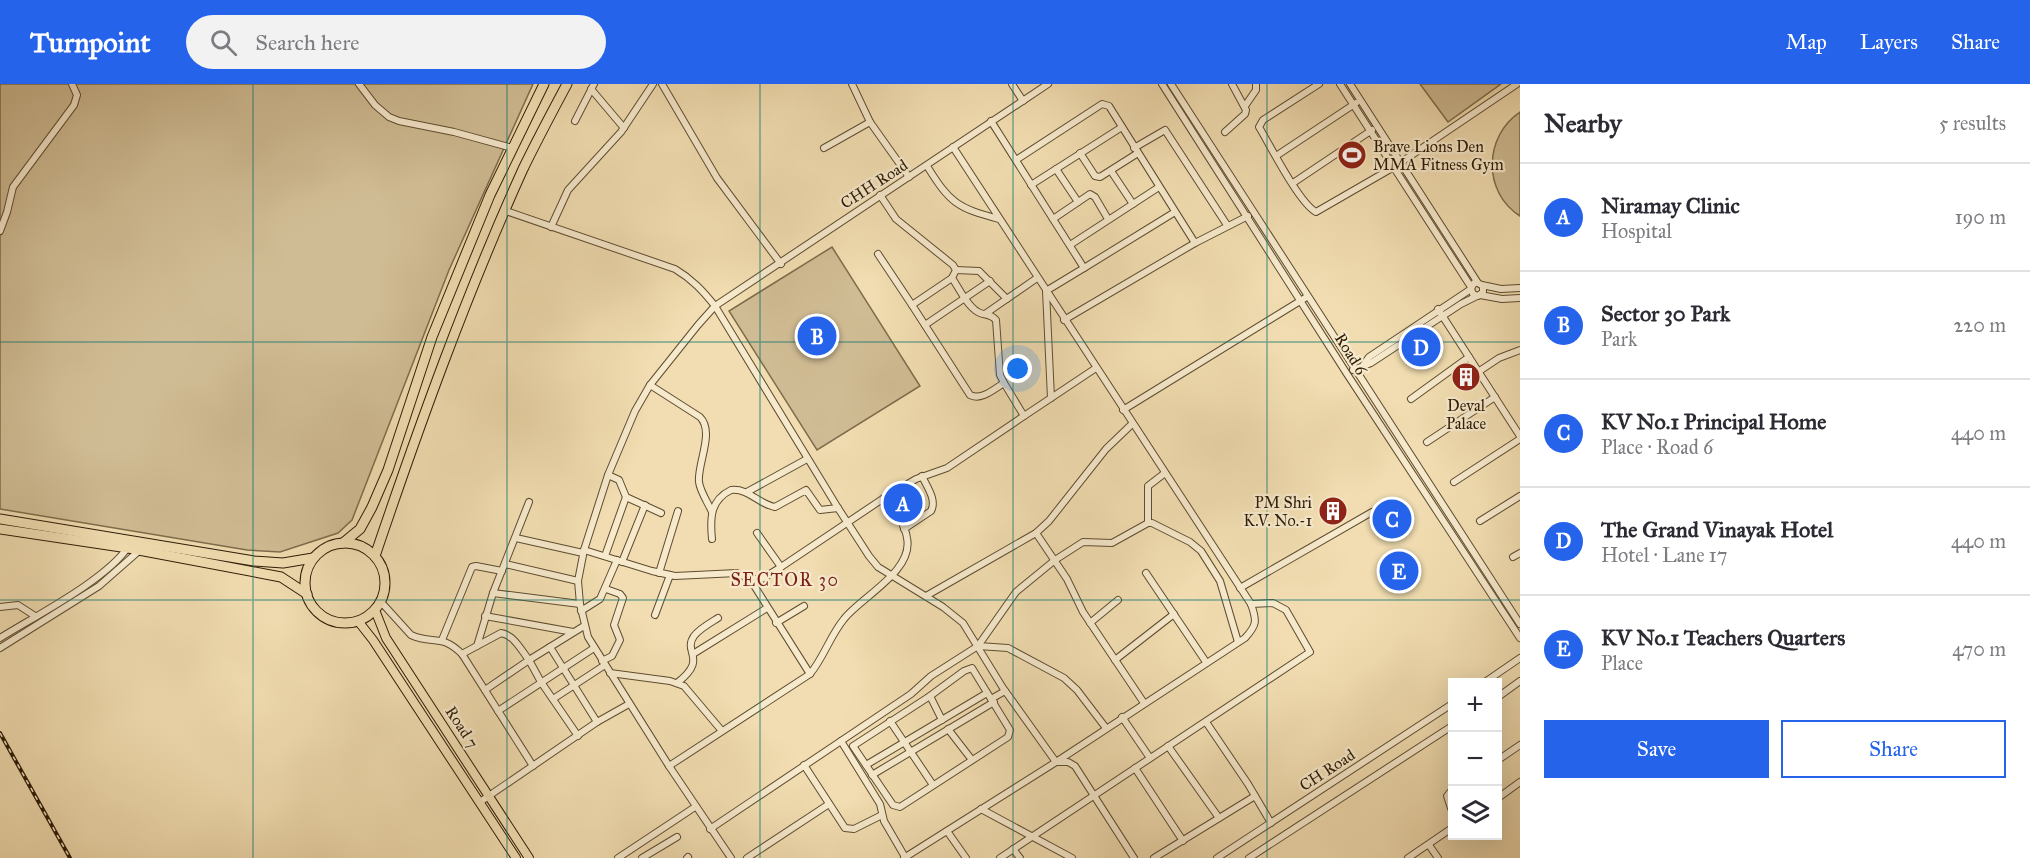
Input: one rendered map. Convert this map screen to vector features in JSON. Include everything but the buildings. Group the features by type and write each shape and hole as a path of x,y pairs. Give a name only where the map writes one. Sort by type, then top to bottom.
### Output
{"highway":[{"path":"343,543 358,545 375,556 385,579 385,589 378,606 358,621 337,622 326,618 316,610 307,594 305,577 314,558 325,548 343,543 360,530 365,521 388,470 432,337 490,195 544,84"},
{"path":"375,556 468,301 524,168 567,84"},
{"path":"0,519 281,577 307,594"},
{"path":"0,529 129,545"},
{"path":"140,547 283,563 314,558"}],"main road":[{"name":"Road 7","path":"378,606 386,638 529,858"},
{"name":"Road 7","path":"358,621 373,640 516,858"}],"street":[{"path":"0,231 13,187 74,105 76,95 72,84"},
{"path":"359,84 375,105 389,117 512,148"},
{"path":"551,226 568,190 624,128 653,84"},
{"path":"662,84 717,178 781,264"},
{"path":"852,84 870,122 909,177"},
{"path":"1012,84 1023,101"},
{"name":"CHH Road","path":"731,858 695,807 629,704 594,648 584,626 578,581 583,551 608,475 634,411 650,385 715,306 1048,84"},
{"name":"Road 6","path":"1162,84 1248,216 1355,369 1520,624"},
{"name":"Road 6","path":"1171,84 1305,298 1347,374 1520,638"},
{"path":"1225,132 1245,114 1245,106 1232,84"},
{"path":"1245,106 1256,90 1256,84"},
{"path":"1319,84 1259,123 1259,127 1307,205 1316,212 1394,167 1517,84"},
{"path":"1340,84 1471,287 1472,293 1502,299 1520,298"},
{"path":"1350,84 1484,290 1371,363 1363,364"},
{"path":"575,121 593,87 624,128"},
{"path":"1276,156 1360,101"},
{"path":"1016,159 1102,104 1109,106 1195,243"},
{"path":"991,121 1084,268"},
{"path":"824,148 870,122"},
{"path":"1032,185 1122,127"},
{"path":"1293,183 1377,127"},
{"path":"1080,153 1095,176 1100,177 1165,130 1227,225"},
{"path":"841,741 880,804 882,814 904,858 1056,762 1238,642 1253,630 1256,619 1251,604 953,147"},
{"path":"927,165 943,192 952,201 969,211 999,219"},
{"path":"1056,169 1078,202"},
{"path":"1110,171 1133,204"},
{"path":"1070,245 1160,187"},
{"path":"1053,219 1090,194 1093,195 1108,219"},
{"path":"880,195 896,219 953,265 956,270"},
{"path":"506,211 675,269 691,279 715,306 807,459 878,567 926,596 963,623 1005,691 1056,762"},
{"path":"1046,291 1175,212"},
{"path":"1064,320 1195,243 1248,216"},
{"path":"878,254 970,395 981,396 1004,383"},
{"path":"912,305 952,278 956,270"},
{"path":"956,270 979,272 1007,299"},
{"path":"952,278 973,308 992,315 996,320 1000,375 1024,416"},
{"path":"985,314 1037,278"},
{"path":"925,325 990,281"},
{"path":"1347,374 1471,287 1480,284 1501,289 1520,288"},
{"path":"1046,291 1051,398"},
{"path":"1123,410 1305,298"},
{"path":"1438,309 1520,438 1454,482"},
{"path":"1478,372 1498,358 1519,351"},
{"path":"1411,399 1469,357"},
{"path":"516,538 605,556 670,575 737,573 750,579 762,579 884,498 922,476 947,468 1096,368"},
{"path":"650,385 700,417 705,423 704,456 699,482 712,512"},
{"path":"1427,441 1495,397"},
{"path":"926,596 1036,533 1106,449 1132,424"},
{"path":"747,492 807,459"},
{"path":"1148,523 1148,486 1165,473"},
{"path":"605,556 626,497 619,480 608,475"},
{"path":"904,529 934,507 934,502 922,476"},
{"path":"712,539 712,512 718,500 734,489 747,492 775,507 806,490 820,510 838,508"},
{"path":"1480,521 1520,496"},
{"path":"626,497 661,513"},
{"path":"669,766 810,674 822,659 844,618 891,576 907,550 907,536 884,498"},
{"path":"477,646 493,593 529,502"},
{"path":"493,593 581,608 597,602 620,561 645,505"},
{"path":"659,573 678,511"},
{"path":"1240,588 1372,512"},
{"path":"710,829 911,694 931,676 978,646 1016,592 1055,560 1083,542 1112,543 1152,523 1197,546 1220,581 1238,642"},
{"path":"758,533 781,567"},
{"path":"1036,533 1055,560 1090,623 1144,703"},
{"path":"0,638 94,578 120,558 129,545"},
{"path":"0,648 99,586 140,547"},
{"path":"1513,557 1520,553"},
{"path":"442,640 471,567 503,567 578,581"},
{"path":"1146,573 1206,662"},
{"path":"655,615 670,575"},
{"path":"750,579 810,674"},
{"path":"553,699 574,686 612,656 620,640 614,625 622,598 620,594 606,589"},
{"path":"1090,623 1118,600"},
{"path":"1000,858 1310,652 1286,610 1273,603 1251,604"},
{"path":"0,607 18,605 35,616"},
{"path":"378,606 411,635 418,638 442,640 462,654 533,766"},
{"path":"776,622 804,606"},
{"path":"693,654 767,608"},
{"path":"1115,660 1174,614"},
{"path":"485,616 573,632"},
{"path":"677,683 694,666 692,644 694,635 718,618"},
{"path":"485,690 584,626"},
{"path":"462,654 501,633 512,638 529,660 541,682 578,736"},
{"path":"978,646 1008,648 1064,678 1077,690 1106,728"},
{"path":"550,647 597,722"},
{"path":"498,711 594,648"},
{"path":"1491,678 1520,658"},
{"path":"972,668 990,698 1010,733 1008,737 900,807 897,807 853,746 964,671 972,668"},
{"path":"610,673 677,683 691,692 722,731"},
{"path":"1502,694 1520,681"},
{"path":"869,770 904,742 942,720 1005,691"},
{"path":"930,696 942,720"},
{"path":"861,774 911,752 948,729 990,698"},
{"path":"480,802 597,722 629,704"},
{"name":"CH Road","path":"1217,858 1448,707"},
{"path":"1122,717 1150,758"},
{"path":"890,721 933,785"},
{"path":"1206,722 1256,796 1271,823"},
{"path":"948,729 972,760"},
{"name":"CH Road","path":"1248,858 1448,729"},
{"path":"1502,757 1520,745"},
{"path":"1168,746 1219,818"},
{"path":"1056,762 1068,762 1075,766 1134,858"},
{"path":"804,765 845,828 854,830 882,814"},
{"path":"1135,768 1183,841"},
{"path":"1502,795 1520,782"},
{"path":"1154,858 1256,796"},
{"path":"747,858 829,804"},
{"path":"618,858 695,807"},
{"path":"981,809 1072,858"},
{"path":"947,831 966,858"},
{"path":"1408,858 1448,831"},
{"path":"633,847 642,858 677,837"},
{"path":"1429,845 1438,858"},
{"path":"1013,849 1020,858"}],"shaded area":[{"path":"0,84 533,84 449,270 352,520 338,533 280,552 247,550 0,509"},
{"path":"1420,84 1501,84 1448,122"},
{"path":"1520,112 1520,216 1508,206 1499,193 1492,164 1499,135 1508,122"},
{"path":"832,247 920,386 817,450 729,311"}],"railway":[{"path":"0,733 70,858"}],"place":[{"name":"Brave Lions Den MMA Fitness Gym","path":"1352,155"},
{"name":"Sector 30 Park","path":"817,336"},
{"name":"The Grand Vinayak Hotel","path":"1421,347"},
{"name":"Deval Palace","path":"1466,377"},
{"name":"Niramay Clinic","path":"903,503"},
{"name":"PM Shri K.V. No.-1","path":"1333,511"},
{"name":"KV No.1 Principal Home","path":"1392,519"},
{"name":"KV No.1 Teachers Quarters","path":"1399,571"}],"district":[{"name":"SECTOR 30","path":"785,580"}]}
